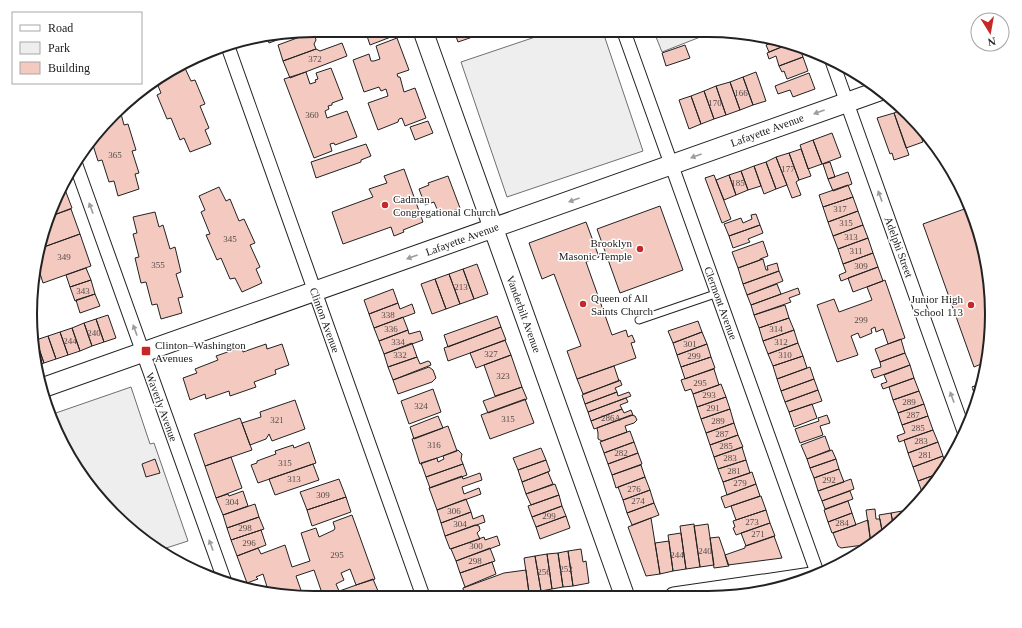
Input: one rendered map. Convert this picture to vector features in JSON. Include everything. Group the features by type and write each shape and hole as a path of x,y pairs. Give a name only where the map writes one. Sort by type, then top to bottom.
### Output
{"main road":[{"name":"Vanderbilt Avenue","path":"425,37 623,591"},
{"name":"Lafayette Avenue","path":"46,386 875,92"},
{"path":"720,590 782,581"}],"street":[{"name":"Clermont Avenue","path":"626,37 816,569"},
{"name":"Clinton Avenue","path":"229,50 421,591"},
{"name":"Adelphi Street","path":"834,68 962,425"},
{"name":"Waverly Avenue","path":"78,170 221,575"}],"lane":[{"path":"639,320 718,293"}],"green space":[{"path":"535,37 605,37 643,151 507,197 461,62"},
{"path":"976,386 974,392 972,387"},
{"path":"131,387 150,444 154,443 188,541 166,548 145,534 118,510 94,483 84,468 66,437 56,413"}],"shaded area":[{"path":"656,37 700,37 662,52"}],"building":[{"path":"315,37 316,40 314,44 316,49 283,61 278,45 297,38"},
{"path":"367,37 391,37 370,45"},
{"path":"456,37 473,37 458,42"},
{"path":"397,38 409,70 397,74 398,77 400,77 404,92 415,88 426,118 405,126 402,118 399,119 398,122 378,130 368,103 388,96 386,89 381,91 379,87 364,92 353,60 369,54 371,61 380,59 376,46"},
{"path":"280,39 269,43 268,41"},
{"path":"342,43 347,56 290,78 283,61 316,49 320,51"},
{"path":"770,44 782,47 769,52 766,45"},
{"path":"685,45 690,58 666,66 662,53"},
{"path":"782,47 802,54 803,57 779,66 776,56 769,59 767,53"},
{"path":"803,57 808,71 787,79 784,71 782,72 779,66"},
{"path":"331,68 343,99 328,106 329,109 325,111 327,118 347,111 357,137 335,145 334,143 330,144 332,151 314,158 284,79 306,72 310,84 316,82 315,80 318,79 316,73"},
{"path":"185,69 191,81 195,80 205,104 200,106 209,128 205,130 211,144 190,152 184,138 180,140 171,118 167,119 157,95 161,93 158,85"},
{"path":"756,72 766,101 753,105 743,77"},
{"path":"809,73 815,89 793,97 790,90 778,94 775,86"},
{"path":"743,77 753,105 740,110 730,82"},
{"path":"730,82 740,110 726,115 716,86"},
{"path":"716,86 726,115 714,119 704,91"},
{"path":"704,91 714,119 701,124 691,96"},
{"path":"691,96 701,124 689,129 679,100"},
{"path":"897,112 904,118 921,137 923,142 906,148 894,113"},
{"path":"894,113 909,155 894,160 892,153 890,154 877,118"},
{"path":"121,115 124,125 128,124 136,150 132,151 139,173 135,174 139,189 118,196 114,181 109,182 102,160 98,161 93,146"},
{"path":"428,121 433,133 415,140 410,127"},
{"path":"832,133 841,157 822,164 813,140"},
{"path":"813,140 822,164 808,169 800,145"},
{"path":"366,144 371,156 361,160 361,162 316,178 311,162"},
{"path":"801,149 811,176 799,180 789,153"},
{"path":"789,153 799,180 796,182 801,195 792,198 776,157"},
{"path":"776,157 787,185 776,189 766,162"},
{"path":"766,162 776,189 764,194 754,166"},
{"path":"830,162 835,177 828,179 823,164"},
{"path":"754,166 761,186 748,190 741,171"},
{"name":"Cadman Congregational Church","path":"404,169 423,222 403,230 404,232 394,236 391,227 343,244 332,212 373,197 369,189 387,183 384,176"},
{"path":"741,171 748,190 736,195 729,175"},
{"path":"848,172 852,184 833,191 828,179"},
{"path":"714,175 731,219 722,223 705,178"},
{"path":"729,175 736,195 724,200 716,180"},
{"path":"448,176 460,208 440,216 434,202 425,205 419,189 429,185 428,183"},
{"path":"848,185 853,197 823,207 819,195"},
{"path":"219,187 226,201 230,199 239,221 244,219 255,243 250,245 260,267 256,269 262,283 242,292 235,278 230,279 221,258 217,260 206,235 210,234 201,212 205,210 199,196"},
{"path":"66,192 72,208 56,214"},
{"path":"853,197 858,211 828,222 823,207"},
{"name":"Brooklyn Masonic Temple","path":"660,206 683,270 620,293 597,229"},
{"path":"71,209 80,234 45,247 46,242 56,214"},
{"name":"Junior High School 113","path":"964,209 976,242 983,278 985,314 983,350 981,364 974,367 923,224"},
{"path":"858,211 863,225 833,236 828,222"},
{"path":"155,212 159,227 163,225 170,249 175,247 181,272 176,274 183,297 178,298 182,313 161,319 157,304 152,305 146,282 141,283 135,258 139,257 133,234 137,233 133,217"},
{"path":"756,214 760,225 729,236 724,224 741,218 743,223 752,219 751,215"},
{"name":"Queen of All Saints Church","path":"586,222 599,257 586,262 612,335 626,330 628,337 632,335 635,342 631,343 636,358 577,379 567,351 581,346 554,274 542,279 529,243"},
{"path":"760,225 763,233 748,239 750,242 733,248 729,236"},
{"path":"863,225 868,238 838,249 833,236"},
{"path":"80,234 91,266 43,283 40,273 45,247"},
{"path":"868,238 873,253 843,264 838,249"},
{"path":"763,241 768,256 738,268 732,252"},
{"path":"873,253 878,267 841,281 839,275 846,272 843,264"},
{"path":"763,259 766,270 768,270 767,266 777,263 779,271 743,284 738,268"},
{"path":"477,264 488,294 474,299 463,269"},
{"path":"878,267 883,281 853,292 848,278"},
{"path":"86,268 91,280 70,287 66,275"},
{"path":"463,269 474,299 460,304 449,274"},
{"path":"779,271 783,281 747,295 743,284"},
{"path":"449,274 460,304 446,309 435,279"},
{"path":"435,279 446,309 432,314 421,284"},
{"path":"91,280 95,294 75,301 70,287"},
{"path":"885,280 905,338 888,344 883,329 876,332 875,327 871,329 872,333 860,338 858,333 851,336 858,355 837,362 817,305 834,299 839,312 872,300 867,287"},
{"path":"777,284 781,294 751,305 747,295"},
{"path":"798,288 800,294 789,298 791,302 754,315 751,305"},
{"path":"393,289 398,303 369,314 364,300"},
{"path":"95,294 100,306 80,313 76,300"},
{"path":"398,303 400,309 412,304 415,313 374,328 369,314"},
{"path":"785,305 789,318 759,328 754,315"},
{"path":"108,315 116,338 104,342 96,319"},
{"path":"497,316 501,327 448,347 444,335"},
{"path":"403,317 408,330 379,341 374,328"},
{"path":"789,318 794,330 763,341 759,328"},
{"path":"96,319 104,342 92,346 84,323"},
{"path":"698,321 702,332 673,343 668,331"},
{"path":"84,323 92,346 80,351 72,328"},
{"path":"501,327 506,340 448,361 444,348"},
{"path":"72,328 80,351 68,355 60,332"},
{"path":"408,330 409,334 420,331 423,340 384,354 379,341"},
{"path":"794,330 798,343 768,354 763,341"},
{"path":"60,332 68,355 56,359 48,336"},
{"path":"702,332 707,344 677,355 673,343"},
{"path":"48,336 56,359 44,363 39,348 38,339"},
{"path":"901,339 905,353 880,362 875,349"},
{"path":"505,340 511,355 476,368 470,353"},
{"path":"412,343 417,357 388,367 384,354"},
{"path":"798,343 803,356 773,366 768,354"},
{"path":"266,344 267,349 282,344 289,365 275,370 276,374 254,382 256,387 230,396 229,391 206,399 205,394 190,400 183,378 197,373 195,369 218,360 216,356 242,347 243,352"},
{"path":"707,344 711,357 681,367 677,355"},
{"path":"39,348 44,363 41,364"},
{"path":"905,353 910,365 874,378 871,370 881,367 880,362"},
{"path":"511,355 522,387 495,396 484,365"},
{"path":"803,356 807,368 777,379 773,366"},
{"path":"417,357 420,364 428,361 431,365 393,380 388,367"},
{"path":"711,357 715,368 685,379 681,367"},
{"path":"910,365 914,378 883,389 881,384 887,382 884,375"},
{"path":"614,366 619,381 583,394 577,379"},
{"path":"429,367 433,370 436,378 432,382 398,394 393,380"},
{"path":"810,367 814,379 781,391 777,379"},
{"path":"714,369 719,385 693,394 691,389 685,391 681,380"},
{"path":"914,378 919,391 893,400 889,387"},
{"path":"814,379 818,390 785,402 781,391"},
{"path":"620,380 622,385 615,388 617,392 585,404 582,395"},
{"path":"721,384 726,397 697,407 693,394"},
{"path":"522,387 527,399 488,413 483,401"},
{"path":"433,389 441,412 409,424 401,401"},
{"path":"818,390 822,401 789,412 785,402"},
{"path":"919,391 924,404 898,413 893,400"},
{"path":"617,392 618,396 629,392 631,396 588,412 585,404"},
{"path":"726,397 730,409 701,419 697,407"},
{"path":"626,398 628,402 620,405 622,409 591,421 588,412"},
{"path":"525,399 534,423 490,439 481,415"},
{"path":"295,400 305,429 272,441 269,434 266,439 250,445 242,423 261,417 260,412"},
{"path":"812,404 817,418 794,427 789,412"},
{"path":"924,404 928,416 902,425 898,413"},
{"path":"622,409 624,413 631,410 633,415 594,429 591,421"},
{"path":"730,409 734,423 706,433 701,419"},
{"path":"631,415 635,416 637,420 634,423 625,426 627,432 602,441 598,439 597,428"},
{"path":"827,415 830,423 820,426 823,435 800,443 795,429 819,421 818,418"},
{"path":"438,416 443,428 414,439 410,427"},
{"path":"928,416 933,430 899,442 897,436 905,433 902,425"},
{"path":"240,418 252,450 205,466 194,434"},
{"path":"734,423 738,435 710,445 706,433"},
{"path":"448,426 457,451 420,464 412,439"},
{"path":"933,430 938,442 908,453 904,440"},
{"path":"630,431 634,442 604,453 600,442"},
{"path":"738,435 743,447 714,457 710,445"},
{"path":"825,436 830,450 807,459 801,445"},
{"path":"309,442 316,463 258,483 251,465 257,463 257,461 276,454 275,451 293,445 294,448"},
{"path":"634,442 638,453 608,464 604,453"},
{"path":"938,442 943,456 913,467 908,453"},
{"path":"742,447 746,460 718,469 714,457"},
{"path":"541,448 546,460 518,470 513,458"},
{"path":"458,450 462,454 461,459 463,464 426,477 421,463 437,458 438,462 444,459 443,456"},
{"path":"832,450 836,459 810,468 807,459"},
{"path":"638,453 642,464 612,475 608,464"},
{"path":"943,456 944,459 933,476 918,481 913,467"},
{"path":"231,457 242,488 216,498 205,466"},
{"path":"155,459 160,473 146,477 142,464"},
{"path":"836,459 839,469 814,478 810,468"},
{"path":"546,460 550,471 522,482 518,470"},
{"path":"746,460 750,473 723,482 718,469"},
{"path":"313,464 319,480 275,495 269,479"},
{"path":"463,464 467,475 430,488 426,477"},
{"path":"641,465 645,477 616,488 612,475"},
{"path":"839,469 844,482 818,491 814,478"},
{"path":"548,472 553,484 526,494 522,482"},
{"path":"752,472 756,484 727,495 723,482"},
{"path":"480,473 482,480 462,487 464,494 479,488 481,494 437,510 429,488 462,476 463,479"},
{"path":"933,476 921,491 918,481"},
{"path":"645,477 650,490 623,500 618,487"},
{"path":"339,479 346,497 307,510 300,492"},
{"path":"851,479 854,489 822,501 818,491"},
{"path":"555,484 559,495 531,505 526,494"},
{"path":"756,484 760,496 725,508 721,497"},
{"path":"650,490 654,503 627,513 623,500"},
{"path":"243,491 248,506 223,515 216,498 228,494 229,496"},
{"path":"850,491 853,499 825,509 822,501"},
{"path":"559,495 562,506 532,517 528,506"},
{"path":"761,496 766,510 736,520 731,506"},
{"path":"346,497 351,512 312,526 307,510"},
{"path":"466,499 471,512 441,523 437,510"},
{"path":"848,501 852,513 828,522 824,510"},
{"path":"654,503 659,515 632,525 627,513"},
{"path":"255,504 259,517 227,528 223,515"},
{"path":"562,506 566,516 536,527 532,517"},
{"path":"875,509 876,519 880,519 882,530 870,539 866,510"},
{"path":"766,510 770,523 736,535 733,528 735,527 733,521"},
{"path":"902,511 892,521 891,513"},
{"path":"471,512 473,519 483,515 485,522 445,536 441,523"},
{"path":"852,513 856,525 832,533 828,522"},
{"path":"891,513 892,521 882,530 879,515"},
{"path":"352,515 375,579 356,585 350,569 341,573 344,580 336,584 339,591 321,591 314,570 296,576 301,590 267,587 263,574 256,577 258,579 247,583 237,556 258,548 261,554 285,545 292,567 310,561 301,533 316,528 319,537 334,530 335,528 333,522"},
{"path":"566,516 570,528 540,539 536,527"},
{"path":"259,517 264,529 231,540 227,528"},
{"path":"651,518 660,574 646,576 628,527"},
{"path":"868,520 870,538 860,546 841,548 838,546 833,533"},
{"path":"770,523 775,536 746,546 741,533"},
{"path":"694,524 700,567 686,569 680,526"},
{"path":"708,524 714,565 700,567 694,526"},
{"path":"475,525 479,526 480,530 477,533 480,539 450,549 445,536"},
{"path":"261,530 266,545 237,556 231,540"},
{"path":"681,533 686,569 673,571 668,535"},
{"path":"497,536 500,545 456,561 451,549 484,537 485,540"},
{"path":"774,536 782,558 728,565 725,555"},
{"path":"719,537 729,566 714,568 710,538"},
{"path":"669,541 673,571 660,574 655,543"},
{"path":"490,548 495,561 460,573 456,561"},
{"path":"581,549 583,562 586,561 589,583 573,586 568,551"},
{"path":"568,551 573,586 563,587 558,553"},
{"path":"558,553 563,587 552,589 547,554"},
{"path":"547,554 552,589 541,591 535,556"},
{"path":"535,556 541,591 529,591 524,558"},
{"path":"492,562 496,574 465,587 460,573"},
{"path":"526,570 529,591 463,591 463,588 504,573"},
{"path":"373,579 378,591 339,591"}],"fence":[{"path":"974,392 972,387 976,386"}],"place":[{"name":"Cadman Congregational Church","path":"385,205"},
{"name":"Brooklyn Masonic Temple","path":"640,249"},
{"name":"Queen of All Saints Church","path":"583,304"},
{"name":"Junior High School 113","path":"971,305"},
{"name":"Clinton–Washington Avenues","path":"146,351"}]}
